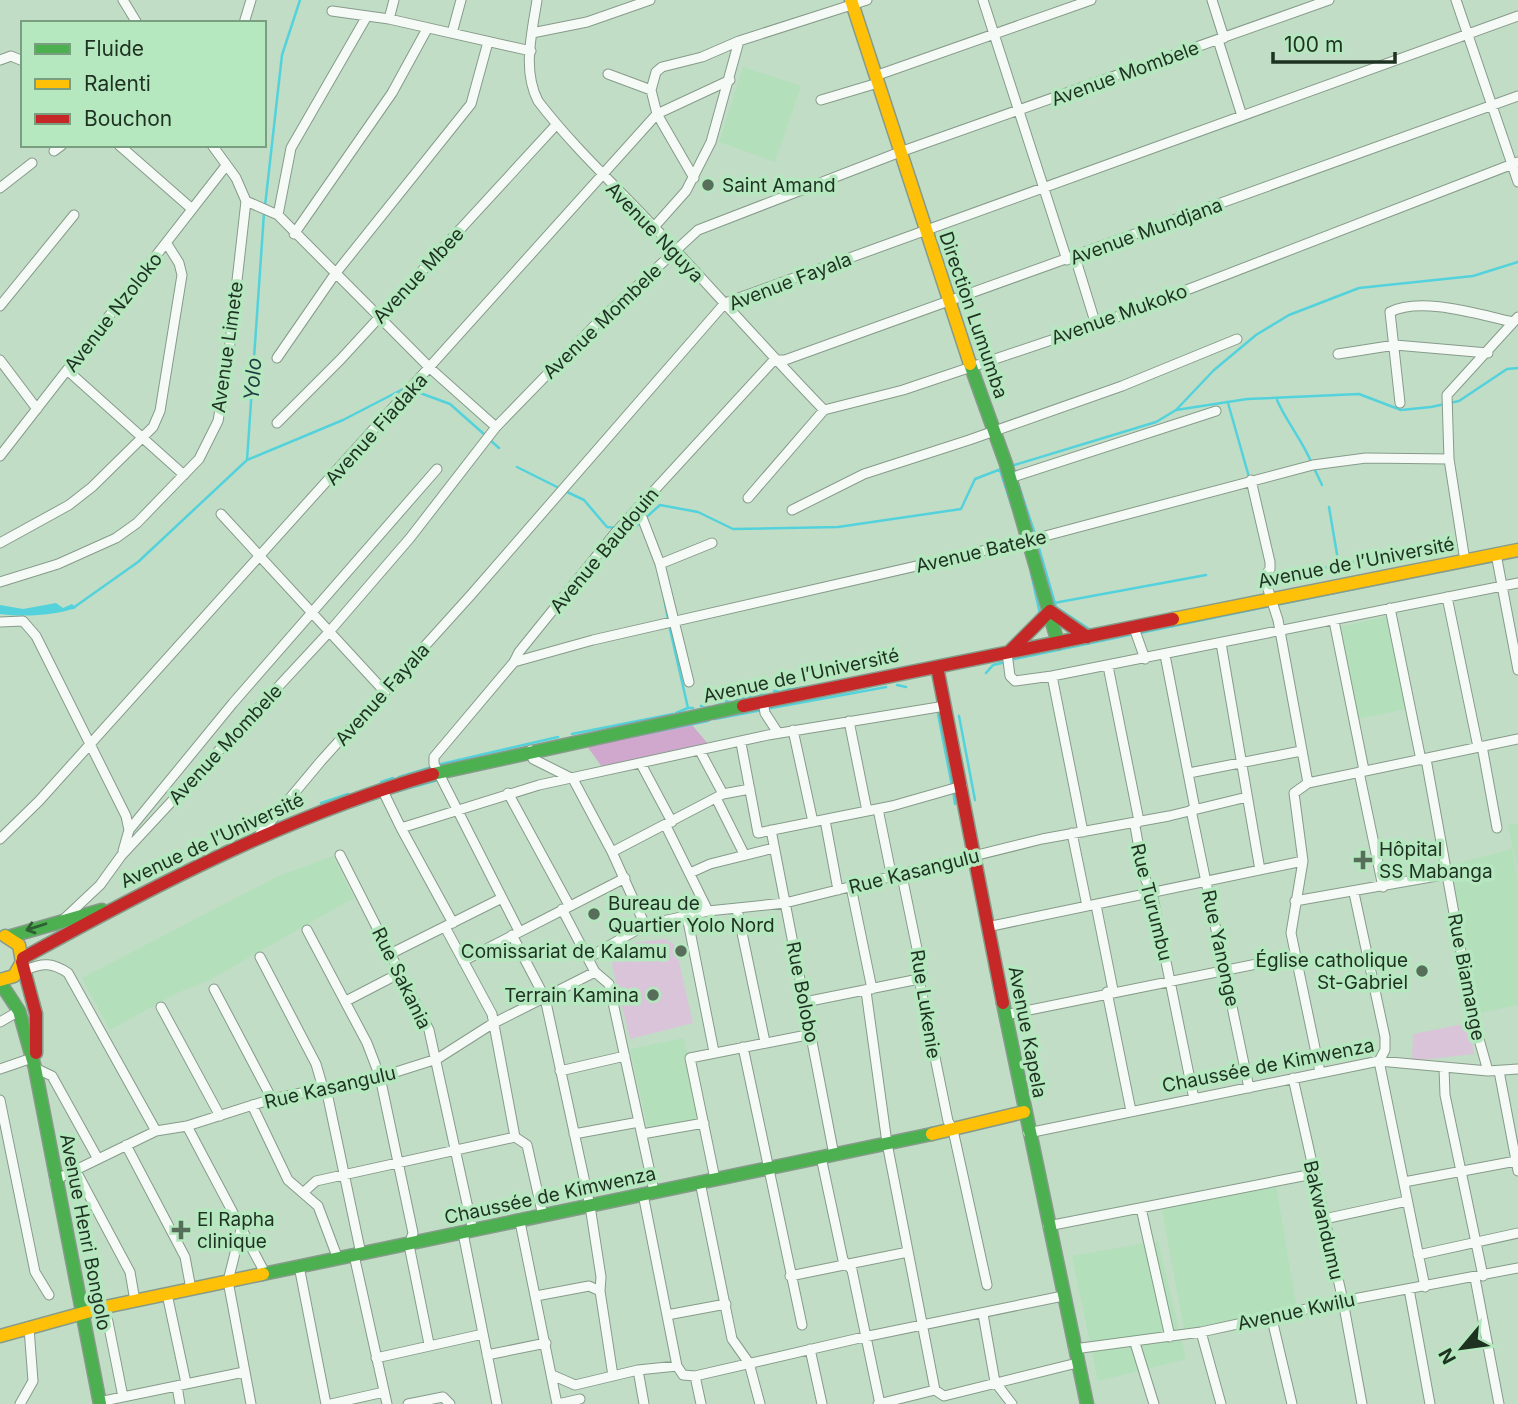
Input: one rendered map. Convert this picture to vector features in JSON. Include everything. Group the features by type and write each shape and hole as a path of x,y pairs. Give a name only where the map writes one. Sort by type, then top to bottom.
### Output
{"street":[{"path":"123,0 136,21"},
{"path":"245,21 251,0"},
{"path":"389,19 394,0"},
{"path":"452,33 461,0"},
{"name":"Avenue Nguya","path":"537,0 532,33 531,88 556,125 602,176 676,250 774,360 824,410"},
{"path":"532,33 587,22 650,0"},
{"path":"694,178 657,114 651,90 656,72 662,66 702,57 739,41 867,0"},
{"path":"983,0 1042,189 1096,325"},
{"path":"821,100 1091,0"},
{"path":"1212,0 1242,116"},
{"name":"Avenue Mombele","path":"65,918 100,885 121,856 329,632 410,538 496,427 598,322 698,230 901,152 1329,0"},
{"path":"1456,0 1492,106 1515,163 1518,183"},
{"name":"Direction Lumumba","path":"851,3 947,301 1030,540 1058,643"},
{"path":"332,10 389,19 531,51"},
{"path":"274,212 291,148 367,16"},
{"name":"Avenue Fayala","path":"259,835 321,761 385,692 725,303 1518,16"},
{"path":"294,234 392,93 427,29"},
{"path":"654,227 694,178 711,142 739,41"},
{"path":"277,358 335,274 471,104 488,42"},
{"path":"0,60 11,56 21,60"},
{"path":"608,74 651,90"},
{"name":"Avenue Fiadaka","path":"0,839 39,802 431,369 657,114 730,80"},
{"name":"Avenue Mundjana","path":"774,360 785,360 1518,96"},
{"name":"Avenue Mbee","path":"277,423 556,125"},
{"path":"121,147 192,209"},
{"path":"213,147 225,167 236,178 246,201 274,212 431,369 496,427"},
{"path":"0,188 32,163"},
{"name":"Avenue Mukoko","path":"824,410 903,390 1096,325 1515,163"},
{"name":"Avenue Nzoloko","path":"0,456 225,167"},
{"name":"Avenue Limete","path":"0,582 58,564 107,543 137,523 199,459 218,421 227,369 246,201"},
{"path":"0,306 74,215"},
{"path":"0,542 69,505 92,487 153,427 160,411 182,275 179,262 167,244"},
{"path":"1400,403 1395,345 1388,318 1390,312 1401,308 1443,307 1515,320 1488,353 1447,395 1450,459 1465,561"},
{"path":"792,510 864,474 1122,386 1237,340"},
{"path":"1338,354 1395,345 1488,353"},
{"path":"0,360 37,409"},
{"name":"Avenue Baudouin","path":"439,772 434,757 514,662 519,652 619,528 641,516 774,360"},
{"path":"67,370 184,475"},
{"path":"748,498 824,410"},
{"path":"1008,472 1216,411"},
{"name":"Avenue Bateke","path":"514,662 673,622 1030,540 1251,480 1346,460 1450,459"},
{"path":"121,856 130,830 311,612 438,469"},
{"path":"1251,480 1270,562 1270,569 1264,577 1272,597 1308,783"},
{"path":"221,514 385,692"},
{"path":"641,516 660,564 689,682"},
{"path":"660,564 712,543"},
{"name":"Avenue de l’Université","path":"0,981 14,976 24,963 113,908 259,835 382,789 439,772 763,701 1134,628 1272,597 1518,550"},
{"path":"1496,554 1518,670"},
{"path":"1087,637 1050,611 1007,653 1010,676 1015,681 1108,666 1518,583"},
{"path":"1447,597 1497,828"},
{"name":"Rue Biamange","path":"1390,608 1448,874 1474,1018 1488,1071"},
{"path":"0,622 23,621 37,636 120,802 130,830"},
{"path":"1334,621 1383,887"},
{"path":"1134,628 1145,659"},
{"path":"1221,643 1260,870"},
{"name":"Rue Yanonge","path":"1165,655 1189,773 1200,862 1208,882 1249,1088"},
{"name":"Rue Turumbu","path":"1108,666 1139,821 1135,826 1144,876 1152,893 1194,1099"},
{"name":"Avenue Kapela","path":"937,667 1028,1133 1087,1404"},
{"path":"1052,676 1083,832"},
{"path":"763,701 765,713 778,733"},
{"path":"401,828 508,793 793,730 945,706"},
{"path":"849,721 867,811"},
{"path":"793,730 813,822"},
{"path":"1320,1072 1291,925 1303,861 1293,800 1297,788 1362,771 1518,739"},
{"path":"741,743 758,832 878,809 962,786"},
{"path":"531,750 533,759 573,779 625,877 645,925"},
{"path":"700,751 744,854"},
{"path":"1189,773 1301,751"},
{"path":"641,764 708,911"},
{"path":"439,772 502,898 545,998 590,1206 613,1376"},
{"path":"382,789 449,925 463,961 492,1014 515,1138"},
{"path":"612,852 720,796 750,789"},
{"path":"508,793 566,907 595,972 608,984 642,1134 648,1193 667,1315 677,1366 683,1375 695,1376 864,1337 1063,1296"},
{"name":"Rue Kasangulu","path":"588,958 645,925 708,911 785,903 1072,833 1247,797"},
{"path":"878,809 892,878"},
{"path":"825,820 838,890"},
{"name":"Rue Bolobo","path":"771,830 812,1034 827,1156 846,1265 852,1270 879,1404"},
{"path":"1072,833 1110,991 1131,1111"},
{"path":"690,873 744,854 774,848"},
{"name":"Rue Sakania","path":"340,855 426,1022 437,1059 497,1404"},
{"path":"987,927 1303,861"},
{"path":"1295,901 1354,893 1448,874"},
{"name":"Rue Lukenie","path":"902,876 922,973 919,979 942,1097 953,1130 987,1285"},
{"path":"463,961 625,877"},
{"path":"851,887 869,990 887,1143 935,1390 946,1400 995,1382 1077,1363"},
{"path":"1354,893 1385,1037 1385,1050 1379,1061 1425,1287"},
{"path":"390,954 502,898"},
{"name":"Avenue de l’Université","path":"3,935 113,908"},
{"path":"737,909 765,1042"},
{"path":"687,916 714,1052"},
{"path":"307,929 346,1001 380,1077 413,1233 409,1245 429,1344"},
{"path":"3,935 19,945 24,963 36,1014 34,1063"},
{"path":"1005,1015 1110,991 1296,956"},
{"path":"260,957 316,1064 324,1088 344,1175 376,1358 387,1404"},
{"path":"24,963 44,964 68,973 156,1131"},
{"name":"Rue Kasangulu","path":"55,1180 156,1131 187,1126 272,1099 380,1077 437,1059 492,1024 595,972"},
{"path":"346,1001 400,973"},
{"path":"805,1002 919,979"},
{"path":"0,981 19,1011 34,1063 52,1076 98,1159"},
{"path":"214,989 272,1099"},
{"path":"161,1007 220,1116"},
{"path":"0,1022 19,1011"},
{"path":"715,1179 690,1058 812,1034"},
{"path":"743,1047 802,1325"},
{"path":"560,1070 625,1056"},
{"name":"Chaussée de Kimwenza","path":"1028,1133 1379,1061 1488,1071 1518,1069"},
{"path":"0,1069 34,1063"},
{"name":"Avenue Henri Bongolo","path":"34,1063 100,1403"},
{"path":"1444,1068 1445,1095 1475,1243 1499,1404"},
{"path":"1404,1182 1517,1166 1499,1071"},
{"name":"Bakwandumu","path":"1293,1078 1343,1301 1362,1404"},
{"path":"0,1100 35,1272 49,1295"},
{"path":"252,1105 288,1180 304,1191 321,1212 338,1259"},
{"name":"Chaussée de Kimwenza","path":"0,1336 82,1312 520,1222 953,1130 1024,1112"},
{"path":"574,1133 639,1122"},
{"path":"642,1134 704,1123"},
{"path":"187,1126 265,1273"},
{"path":"304,1191 316,1181 515,1138 527,1145 542,1216"},
{"path":"126,1145 185,1257 191,1289"},
{"path":"76,1171 130,1272 135,1301"},
{"path":"1048,1226 1313,1174"},
{"path":"701,1182 732,1339 749,1363 760,1404"},
{"path":"1324,1219 1407,1200"},
{"path":"1141,1208 1170,1337"},
{"path":"520,1222 558,1404 581,1401 575,1385"},
{"path":"241,1229 228,1281 251,1404"},
{"path":"1418,1255 1518,1233"},
{"path":"790,1276 908,1252"},
{"path":"299,1266 328,1404 384,1392"},
{"name":"Avenue Kwilu","path":"1074,1349 1135,1343 1201,1332 1271,1315 1518,1268"},
{"path":"536,1296 589,1286 600,1291"},
{"path":"1409,1289 1430,1404"},
{"path":"167,1294 181,1385 180,1404"},
{"path":"667,1315 726,1304"},
{"path":"106,1307 123,1397"},
{"path":"983,1314 995,1382 1012,1404"},
{"path":"1271,1315 1292,1404"},
{"path":"24,1403 33,1381 29,1328"},
{"path":"1201,1332 1221,1404"},
{"path":"376,1358 483,1334"},
{"path":"487,1355 546,1343"},
{"path":"1135,1343 1154,1404"},
{"path":"810,1349 822,1404"},
{"path":"552,1374 575,1385 638,1370 677,1366"},
{"path":"638,1370 644,1404"},
{"path":"100,1403 244,1372"},
{"path":"695,1376 701,1404"},
{"path":"879,1404 893,1403 935,1390"},
{"path":"408,1404 443,1397 450,1404"}],"shaded area":[{"path":"743,67 801,86 775,162 719,142"},
{"path":"1389,616 1407,709 1358,719 1339,627"},
{"path":"692,725 710,746 602,767 587,746"},
{"path":"1518,823 1518,873 1508,825"},
{"path":"1512,849 1518,880 1518,1005 1479,1013 1450,865"},
{"path":"333,856 354,898 209,980 175,994 110,1030 82,978 276,877"},
{"name":"Terrain Kamina","path":"664,939 675,945 693,1023 630,1039 612,965 620,945"},
{"path":"1469,1023 1474,1054 1412,1061 1413,1034"},
{"path":"684,1038 701,1118 648,1129 630,1049"},
{"path":"1276,1185 1297,1310 1184,1329 1161,1204"},
{"path":"1158,1241 1186,1359 1098,1381 1072,1256"}],"water":[{"path":"56,603 63,608 72,604 76,608 38,615 0,614 0,605 23,609"}],"waterway":[{"name":"Yolo","path":"265,206 282,55 300,0"},
{"name":"Yolo","path":"73,608 138,562 247,460 264,213"},
{"path":"1011,466 1156,422 1176,410 1214,370 1256,335 1289,315 1359,288 1473,276 1518,262"},
{"path":"1176,410 1247,399 1359,394 1401,410 1431,407 1459,401 1507,369 1518,368"},
{"path":"247,460 343,420 405,388"},
{"path":"412,390 450,404 485,435"},
{"path":"1277,400 1312,464"},
{"path":"1228,403 1249,477"},
{"path":"490,440 499,448"},
{"path":"1012,465 1035,534"},
{"path":"517,467 559,488"},
{"path":"1314,468 1322,485"},
{"path":"624,529 632,530 660,505 698,512 733,529 838,527 961,509 975,479 1001,469"},
{"path":"1000,470 1012,507"},
{"path":"565,491 584,500 607,527 618,528"},
{"path":"1329,507 1340,572"},
{"path":"1037,541 1056,607 1089,629"},
{"path":"1353,562 1445,543"},
{"path":"1270,579 1348,563"},
{"path":"1031,573 1040,614"},
{"path":"1054,603 1206,575"},
{"path":"1276,605 1417,576"},
{"path":"664,598 668,619"},
{"path":"1140,633 1270,606"},
{"path":"669,625 688,708 693,708"},
{"path":"1010,660 1134,634"},
{"path":"986,673 993,665 1006,662"},
{"path":"897,685 906,687"},
{"path":"774,691 808,687"},
{"path":"766,709 886,687"},
{"path":"716,703 766,693"},
{"path":"701,706 708,705"},
{"path":"676,713 688,708"},
{"path":"715,719 762,710"},
{"path":"572,734 673,714"},
{"path":"938,714 952,786"},
{"path":"959,716 975,800"},
{"path":"629,737 708,721"},
{"path":"437,765 558,737"},
{"path":"399,777 432,767"},
{"path":"381,782 393,778"},
{"path":"388,794 438,780"},
{"path":"953,790 955,804"},
{"path":"321,803 348,794"},
{"path":"327,815 383,796"}],"traffic: fast":[{"path":"970,364 1006,464 1058,643"},
{"path":"433,774 743,706"},
{"path":"8,937 102,910"},
{"path":"0,982 19,1011 35,1068 100,1404"},
{"path":"1003,1003 1087,1404"},
{"path":"263,1274 932,1134"}],"traffic: slow":[{"path":"851,0 970,364"},
{"path":"1173,619 1518,550"},
{"path":"0,980 14,976 22,962 19,945 5,936"},
{"path":"932,1134 1024,1112"},
{"path":"0,1336 105,1307 263,1274"}],"traffic: jam":[{"path":"1010,651 1050,611 1087,637"},
{"path":"743,706 1173,619"},
{"path":"937,667 1003,1003"},
{"path":"23,958 122,904 274,831 326,810 433,774"},
{"path":"22,962 36,1014 36,1053"}],"place":[{"name":"Saint Amand","path":"708,185"},
{"name":"Hôpital SS Mabanga","path":"1363,860"},
{"name":"Bureau de Quartier Yolo Nord","path":"594,914"},
{"name":"Comissariat de Kalamu","path":"681,951"},
{"name":"Église catholique St-Gabriel","path":"1422,971"},
{"name":"Terrain Kamina","path":"653,995"},
{"name":"El Rapha clinique","path":"181,1230"}]}
